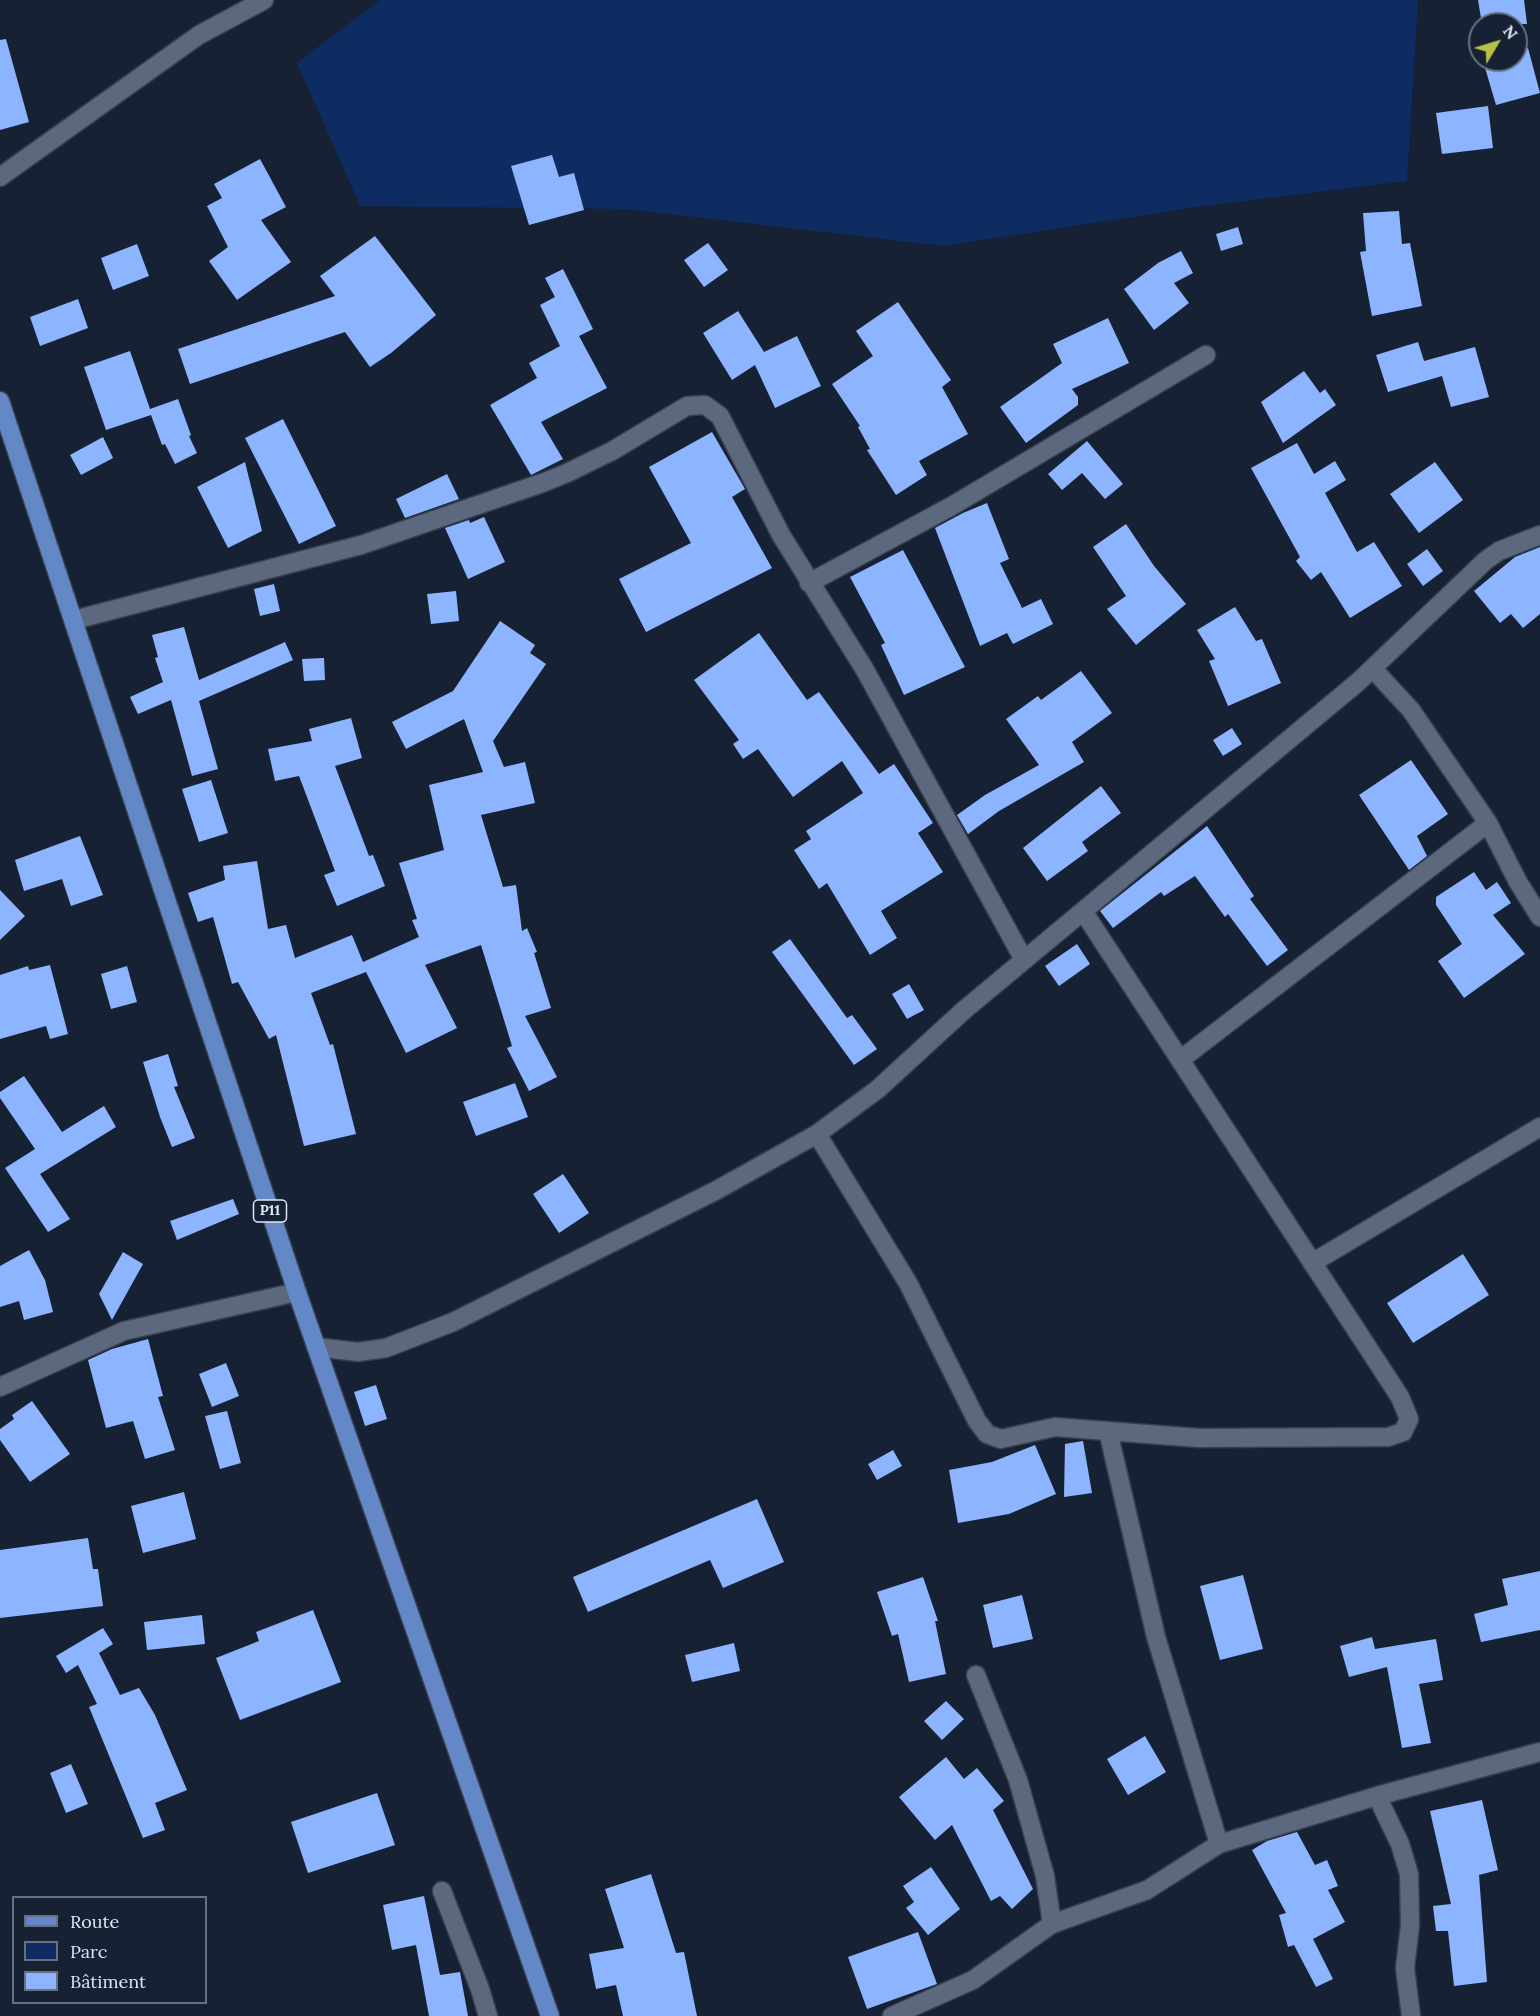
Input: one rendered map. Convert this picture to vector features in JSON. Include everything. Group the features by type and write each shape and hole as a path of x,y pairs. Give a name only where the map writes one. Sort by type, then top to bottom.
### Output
{"main road":[{"name":"P11","path":"0,401 297,1292 550,2016"}],"street":[{"path":"0,177 199,35 264,0"},
{"path":"809,583 970,496 1206,355"},
{"path":"74,620 361,545 544,482 612,451 687,406 705,405 720,416 781,535 865,670 1024,960"},
{"path":"316,1347 358,1352 386,1348 453,1322 717,1190 818,1134 878,1089 963,1011 1373,669 1485,561 1499,551 1540,535"},
{"path":"1373,669 1411,710 1488,823 1518,882 1540,917"},
{"path":"1179,1060 1488,823"},
{"path":"818,1134 908,1283 977,1421 987,1434 1001,1439 1055,1427 1198,1438 1388,1437 1403,1432 1409,1419 1400,1397 1083,911"},
{"path":"1312,1263 1540,1127"},
{"path":"0,1387 124,1331 297,1292"},
{"path":"1108,1431 1156,1637 1218,1844"},
{"path":"976,1675 1018,1780 1045,1876 1052,1924"},
{"path":"892,2016 973,1980 1052,1924 1147,1890 1218,1844 1377,1796 1540,1752"},
{"path":"1377,1796 1400,1844 1409,1874 1410,1925 1405,1968 1411,2016"},
{"path":"442,1891 480,1989 488,2016"}],"green space":[{"path":"380,0 1418,0 1407,181 1197,207 944,246 625,209 360,206 297,63"}],"building":[{"path":"1478,0 1524,0 1526,12 1480,12"},
{"path":"6,39 29,122 0,130 0,40"},
{"path":"1528,48 1540,93 1496,105 1486,72 1528,72"},
{"path":"1488,106 1493,148 1442,154 1436,113"},
{"path":"552,155 559,177 574,173 584,210 529,225 511,166"},
{"path":"260,159 286,207 261,220 291,262 237,300 209,261 228,247 207,206 222,198 214,184"},
{"path":"1399,211 1402,244 1410,243 1422,306 1372,316 1360,252 1366,251 1363,213"},
{"path":"1238,227 1243,244 1221,251 1216,234"},
{"path":"375,236 436,315 391,353 370,367 345,332 190,384 178,349 335,296 320,276"},
{"path":"708,243 728,270 704,287 684,260"},
{"path":"137,244 149,276 113,290 101,258"},
{"path":"1181,251 1193,273 1174,283 1189,303 1154,330 1124,289 1158,263"},
{"path":"563,269 593,329 579,336 607,388 541,422 563,459 531,475 490,405 537,378 529,363 560,346 540,305 555,297 545,278"},
{"path":"78,299 88,328 40,346 30,317"},
{"path":"898,302 951,380 942,387 968,434 919,461 927,475 896,495 867,450 870,449 858,427 860,426 832,384 873,356 856,331"},
{"path":"738,311 764,352 797,336 821,386 775,408 755,365 732,380 703,333"},
{"path":"1108,318 1129,363 1072,389 1078,397 1078,405 1026,443 1000,407 1062,363 1053,344"},
{"path":"1418,342 1424,361 1475,347 1489,397 1451,407 1442,376 1388,392 1376,355"},
{"path":"130,351 150,409 178,399 191,435 189,436 197,453 175,464 165,444 162,445 151,415 106,430 84,367"},
{"path":"1304,371 1320,393 1325,389 1336,405 1283,443 1261,402"},
{"path":"283,419 336,526 299,544 245,438"},
{"path":"712,432 745,489 732,497 772,568 646,632 619,579 691,543 649,467"},
{"path":"103,437 113,458 81,475 70,455"},
{"path":"1087,441 1123,484 1105,499 1082,473 1062,490 1048,474"},
{"path":"1297,443 1314,474 1335,461 1346,480 1325,493 1357,552 1374,542 1402,586 1350,618 1321,572 1311,580 1296,561 1300,557 1251,468"},
{"path":"245,462 262,531 228,548 197,487"},
{"path":"1435,462 1463,500 1419,533 1390,494"},
{"path":"447,474 459,499 405,518 396,499"},
{"path":"987,503 1009,559 1000,563 1022,608 1041,599 1053,624 1013,644 1007,633 980,646 935,528"},
{"path":"484,517 505,562 468,579 445,528 469,520 470,523"},
{"path":"1126,524 1154,566 1186,604 1136,645 1107,609 1126,596 1093,547"},
{"path":"1540,547 1540,614 1523,628 1511,614 1500,623 1474,591 1515,557"},
{"path":"1427,549 1443,571 1423,586 1407,564"},
{"path":"903,550 965,667 904,695 881,645 885,643 850,577"},
{"path":"274,584 280,611 260,616 254,589"},
{"path":"456,591 459,621 431,624 427,594"},
{"path":"1235,607 1256,641 1262,639 1281,683 1228,706 1209,661 1215,659 1197,630"},
{"path":"500,621 535,645 530,653 546,664 493,741 504,767 525,762 535,803 481,815 503,887 516,885 522,931 527,928 537,952 534,953 551,1008 525,1016 557,1077 529,1091 507,1048 512,1046 481,945 425,965 457,1028 406,1053 366,972 311,993 330,1045 333,1044 356,1134 304,1146 276,1035 269,1039 238,982 232,984 213,917 198,922 188,893 225,880 223,866 257,861 268,929 286,925 295,958 352,935 363,962 419,937 412,920 417,919 399,863 444,850 429,785 483,772 464,719 406,749 392,722 453,691"},
{"path":"184,627 199,680 285,642 293,660 199,701 218,769 192,776 171,700 138,714 130,697 163,682 155,658 158,657 152,635"},
{"path":"759,633 807,700 819,692 879,774 894,764 933,823 918,833 943,872 881,911 897,938 870,955 827,883 819,889 794,850 811,839 806,831 863,793 842,761 793,797 758,749 743,759 733,744 739,740 694,680"},
{"path":"324,658 325,680 304,681 302,659"},
{"path":"1081,671 1112,713 1072,742 1084,762 999,811 968,834 957,815 985,795 1039,765 1006,719 1038,696 1041,700"},
{"path":"351,718 362,758 335,766 369,856 373,855 385,886 337,906 324,875 335,871 299,776 275,781 268,749 312,741 309,729"},
{"path":"1232,728 1242,744 1223,756 1213,740"},
{"path":"1411,760 1448,814 1417,836 1427,856 1409,870 1359,795"},
{"path":"211,780 228,833 199,842 182,789"},
{"path":"1101,786 1121,813 1082,842 1088,851 1047,881 1023,848"},
{"path":"1207,826 1254,896 1250,899 1288,950 1267,966 1228,914 1225,917 1195,876 1164,896 1161,892 1113,928 1100,911"},
{"path":"80,836 103,895 71,906 62,879 24,891 15,860"},
{"path":"1474,872 1486,890 1497,882 1511,903 1493,915 1525,954 1464,998 1438,961 1462,944 1436,905 1436,897"},
{"path":"0,890 25,916 0,940"},
{"path":"790,939 847,1018 852,1015 877,1049 854,1065 772,952"},
{"path":"1077,944 1090,964 1059,986 1045,966"},
{"path":"50,965 68,1034 50,1039 46,1026 0,1039 0,975 28,966 29,970"},
{"path":"127,966 137,1002 111,1009 101,974"},
{"path":"909,984 924,1010 907,1019 892,994"},
{"path":"168,1054 178,1086 174,1087 195,1138 172,1147 143,1062"},
{"path":"24,1076 62,1132 104,1106 116,1127 40,1174 70,1219 48,1232 5,1168 35,1149 0,1098 0,1092"},
{"path":"515,1083 528,1117 476,1136 463,1102"},
{"path":"563,1174 589,1213 559,1233 533,1194"},
{"path":"233,1199 239,1214 177,1240 170,1221"},
{"path":"29,1250 45,1280 53,1312 24,1320 19,1301 0,1307 0,1266"},
{"path":"123,1252 143,1264 112,1320 99,1294"},
{"path":"1463,1254 1489,1295 1413,1343 1387,1303"},
{"path":"148,1339 163,1396 158,1397 175,1450 145,1459 133,1421 106,1428 88,1360 112,1349"},
{"path":"226,1363 239,1396 212,1407 199,1374"},
{"path":"376,1385 387,1419 365,1426 354,1392"},
{"path":"32,1401 70,1454 30,1482 0,1440 0,1429 14,1419 12,1415"},
{"path":"227,1411 241,1463 220,1469 205,1416"},
{"path":"1083,1441 1092,1493 1064,1497 1065,1444"},
{"path":"1035,1445 1056,1494 1009,1514 958,1523 949,1470 992,1462"},
{"path":"893,1450 902,1466 877,1480 868,1464"},
{"path":"184,1492 196,1539 143,1553 131,1506"},
{"path":"757,1499 784,1562 723,1588 710,1560 588,1612 573,1577"},
{"path":"88,1538 93,1569 98,1569 103,1606 0,1618 0,1550"},
{"path":"1540,1571 1540,1630 1481,1642 1474,1614 1508,1605 1502,1579"},
{"path":"1243,1575 1263,1649 1220,1660 1200,1586"},
{"path":"923,1577 938,1621 935,1621 946,1674 909,1682 898,1634 892,1636 877,1592"},
{"path":"1022,1595 1033,1639 993,1648 983,1605"},
{"path":"313,1610 341,1682 240,1720 216,1658 259,1641 256,1632"},
{"path":"202,1615 205,1644 147,1650 144,1622"},
{"path":"103,1628 113,1644 99,1653 120,1695 139,1688 155,1715 187,1790 155,1803 165,1830 143,1838 89,1707 97,1704 78,1665 66,1673 56,1656"},
{"path":"1372,1637 1375,1649 1436,1639 1443,1680 1419,1684 1431,1743 1402,1748 1387,1667 1349,1677 1340,1646"},
{"path":"734,1643 740,1671 692,1682 685,1655"},
{"path":"946,1701 964,1719 942,1740 924,1721"},
{"path":"1145,1736 1166,1772 1128,1795 1107,1759"},
{"path":"946,1757 964,1779 977,1768 1004,1801 993,1810 1033,1889 1012,1909 1000,1896 991,1901 952,1825 935,1840 899,1797"},
{"path":"71,1764 88,1804 66,1813 50,1773"},
{"path":"377,1793 395,1845 308,1873 291,1822"},
{"path":"1482,1800 1498,1870 1479,1875 1487,1982 1454,1986 1448,1931 1436,1931 1433,1906 1451,1904 1430,1811"},
{"path":"1297,1832 1315,1865 1327,1860 1338,1886 1328,1890 1345,1922 1313,1939 1333,1979 1316,1987 1294,1945 1288,1947 1279,1915 1286,1913 1252,1850 1267,1841"},
{"path":"931,1867 960,1909 928,1935 906,1908 914,1902 903,1886"},
{"path":"651,1874 676,1953 684,1952 697,2016 623,2016 616,1985 596,1989 589,1954 624,1948 605,1889"},
{"path":"424,1896 440,1975 460,1972 468,2016 429,2016 416,1945 392,1950 383,1905"},
{"path":"918,1932 937,1984 867,2009 848,1957"}]}
